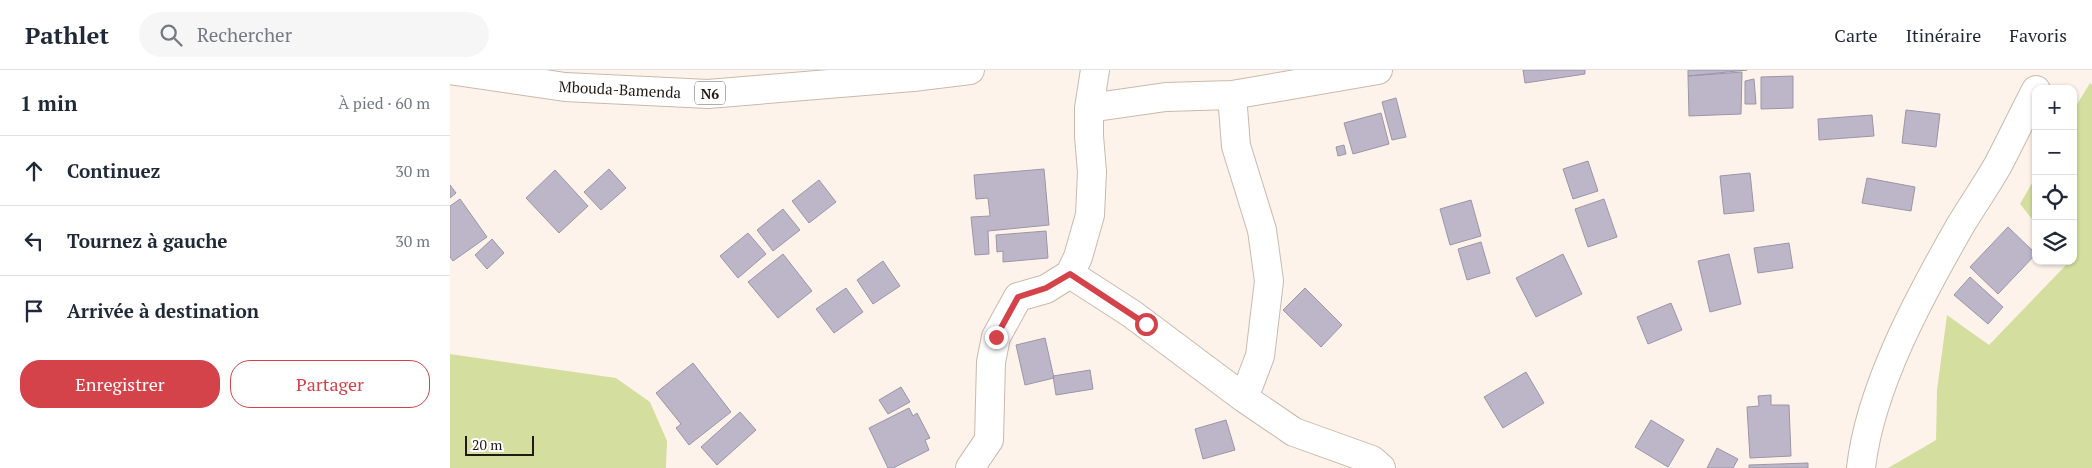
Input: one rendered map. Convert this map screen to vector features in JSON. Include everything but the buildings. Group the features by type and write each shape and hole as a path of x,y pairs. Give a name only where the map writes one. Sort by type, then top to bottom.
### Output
{"main road":[{"name":"Mbouda-Bamenda","path":"450,70 565,87 708,94 913,78 970,70"},
{"path":"970,468 989,440 991,362 996,337 1018,297 1046,288 1070,274 1078,257 1090,215 1092,172 1088,136 1089,108 1095,70"},
{"path":"1089,108 1166,97 1232,95 1378,70"},
{"path":"2038,85 2046,70"},
{"path":"1232,95 1236,146 1262,230 1269,281 1260,356 1244,398"},
{"path":"1861,468 1874,406 1897,349 1960,227 1997,166 2032,97"},
{"path":"1070,274 1132,314 1244,398 1294,432 1371,465"}],"green space":[{"path":"2090,83 2092,85 2092,468 1888,468 1936,440 1937,390 1947,315 1989,345 2066,265 2077,265 2077,104"},
{"path":"2032,183 2032,219 2020,204"},
{"path":"450,354 616,378 650,402 667,441 666,468 450,468"}],"route":[{"path":"996,337 1018,297 1046,288 1070,274 1146,324"}]}
